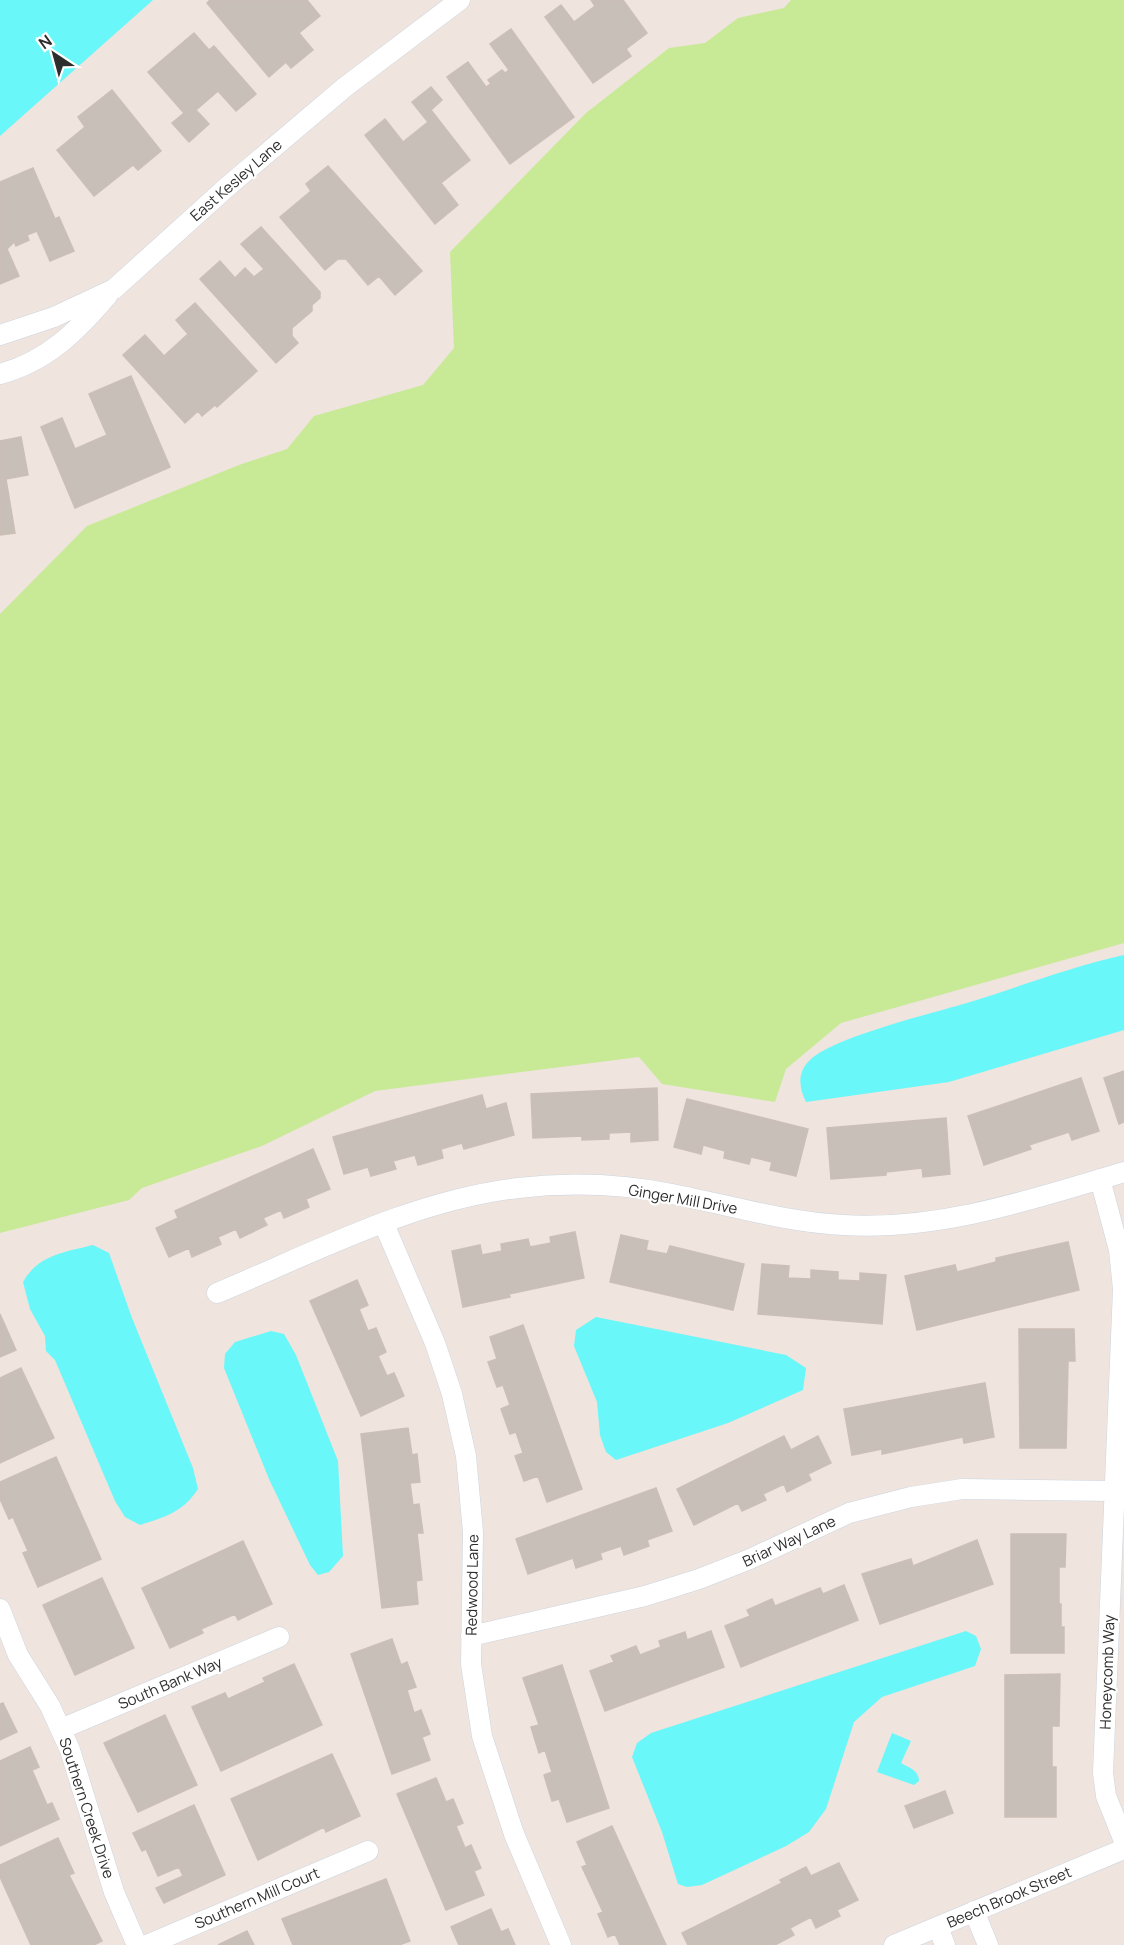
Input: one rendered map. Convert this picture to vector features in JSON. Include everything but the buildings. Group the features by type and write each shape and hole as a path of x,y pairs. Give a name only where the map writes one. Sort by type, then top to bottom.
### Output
{"street":[{"name":"East Kesley Lane","path":"0,335 54,317 114,289 234,180 345,87 460,0"},
{"path":"0,374 44,355 72,336 114,289"},
{"name":"Ginger Mill Drive","path":"217,1293 384,1224 450,1202 517,1188 590,1184 670,1193 772,1216 844,1225 914,1223 983,1212 1124,1172"},
{"name":"Honeycomb Way","path":"1100,1179 1119,1250 1123,1289 1103,1773 1106,1796 1124,1841"},
{"name":"Redwood Lane","path":"384,1224 435,1343 452,1395 466,1456 473,1532 471,1664 482,1736 514,1834 561,1945"},
{"name":"Briar Way Lane","path":"471,1636 645,1596 699,1580 849,1514 911,1497 962,1489 1114,1491"},
{"name":"Southern Creek Drive","path":"0,1609 18,1655 61,1729 70,1750 114,1892 137,1945"},
{"name":"South Bank Way","path":"61,1729 279,1637"},
{"name":"Beech Brook Street","path":"894,1945 942,1936 974,1911 1124,1849"},
{"name":"Southern Mill Court","path":"147,1945 368,1851"},
{"path":"974,1911 988,1945"}],"green space":[{"path":"791,0 1124,0 1124,943 841,1023 786,1069 775,1102 662,1084 639,1057 375,1091 262,1146 142,1188 129,1200 0,1233 0,614 87,526 239,465 287,449 314,416 423,385 454,348 450,252 586,113 669,48 705,43 738,18 784,8"}],"water":[{"path":"0,0 153,0 0,136"},
{"path":"1124,955 1124,1030 949,1082 806,1102 801,1086 802,1070 820,1052 883,1027 967,1003 1084,965"},
{"path":"93,1245 109,1253 132,1318 193,1468 198,1489 180,1508 140,1525 125,1517 115,1501 55,1360 46,1351 45,1336 30,1309 23,1282 29,1273 44,1260"},
{"path":"596,1317 786,1355 806,1368 803,1390 728,1423 616,1460 606,1452 600,1435 597,1402 574,1346 576,1330"},
{"path":"271,1331 284,1334 296,1355 338,1461 343,1556 329,1572 318,1575 310,1565 269,1479 224,1368 225,1354 235,1342"},
{"path":"966,1631 976,1636 981,1649 975,1666 882,1697 854,1722 826,1809 809,1832 786,1846 702,1885 687,1887 678,1884 662,1832 632,1757 637,1743 651,1733"},
{"path":"892,1733 911,1741 901,1763 913,1770 919,1777 919,1781 914,1785 877,1772"}]}
